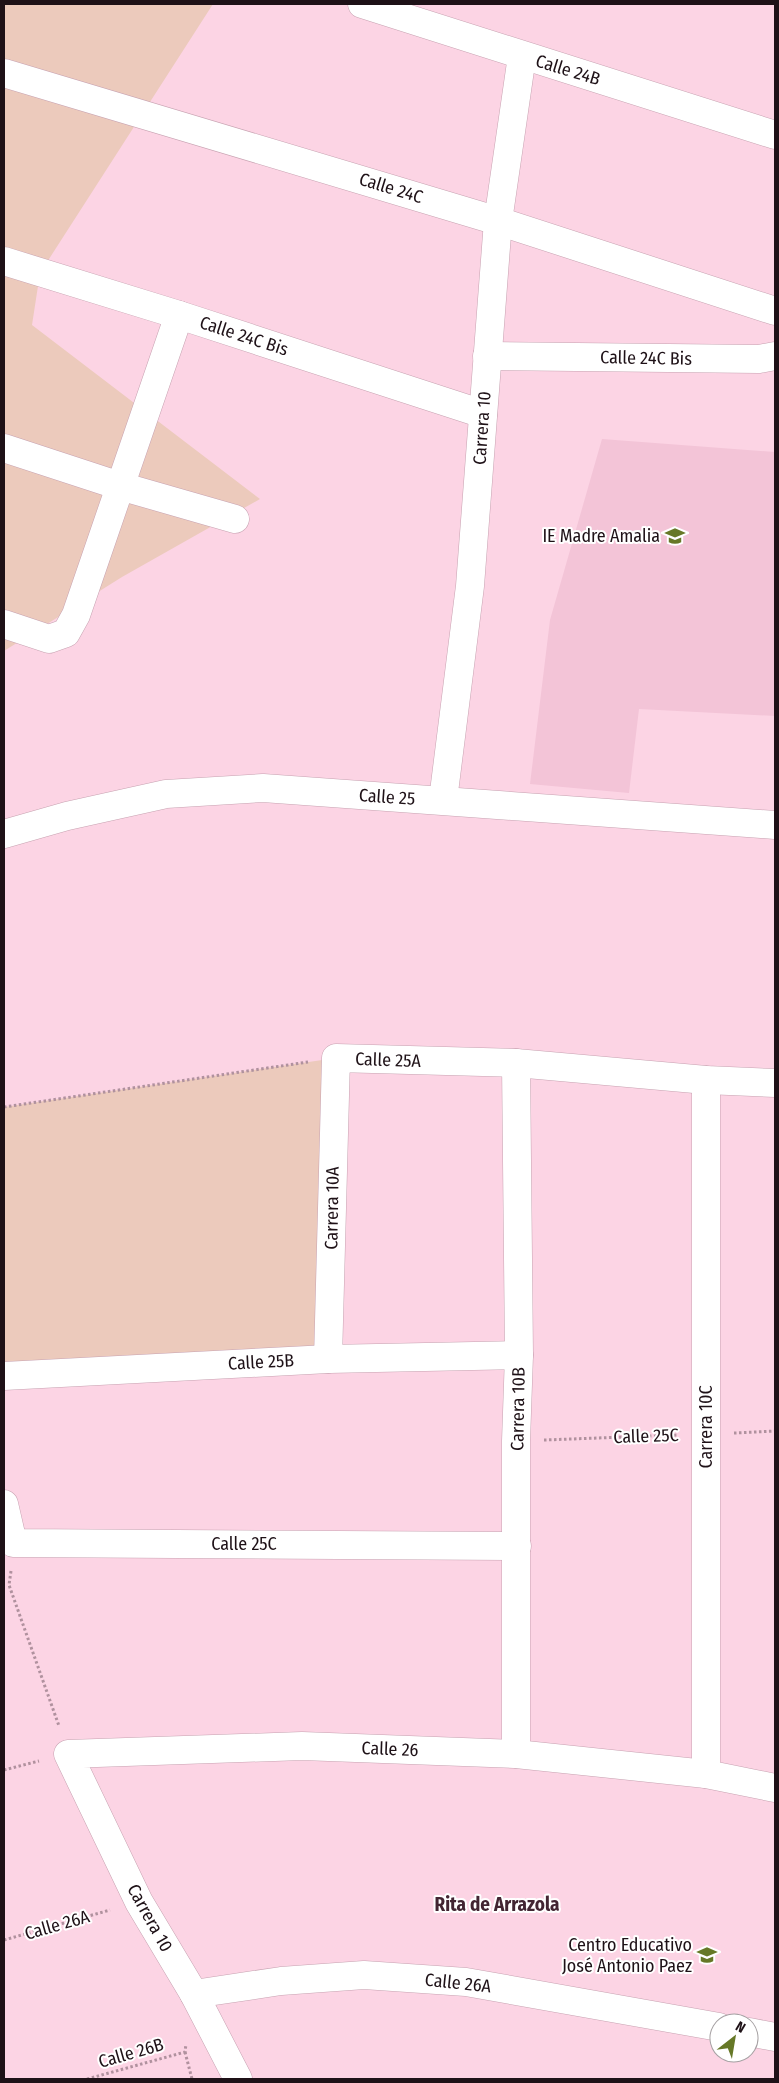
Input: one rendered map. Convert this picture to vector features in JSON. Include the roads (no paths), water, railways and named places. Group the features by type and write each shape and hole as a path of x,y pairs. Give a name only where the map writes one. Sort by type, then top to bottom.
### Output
{"street":[{"name":"Calle 24B","path":"362,4 775,135"},
{"name":"Carrera 10","path":"443,800 470,586 498,221 522,56"},
{"name":"Calle 24C","path":"4,72 498,221 775,311"},
{"name":"Calle 24C Bis","path":"4,261 179,315 483,414"},
{"path":"4,624 49,639 66,633 76,615 179,315"},
{"name":"Calle 24C Bis","path":"487,356 758,359 775,356"},
{"path":"4,448 120,486 235,519"},
{"name":"Calle 25","path":"4,834 66,816 166,794 263,788 775,825"},
{"name":"Calle 25A","path":"336,1058 516,1063 706,1080 775,1083"},
{"name":"Carrera 10A","path":"328,1359 336,1058"},
{"name":"Carrera 10B","path":"516,1063 519,1355 516,1441 516,1754"},
{"name":"Carrera 10C","path":"706,1080 706,1774"},
{"name":"Calle 25B","path":"4,1376 328,1359 519,1355"},
{"name":"Calle 25C","path":"4,1504 14,1542 517,1546"},
{"name":"Calle 26","path":"68,1754 302,1746 516,1754 706,1774 775,1788"},
{"name":"Carrera 10","path":"68,1754 139,1902 194,1994 238,2079"},
{"name":"Calle 26A","path":"194,1994 281,1981 373,1976 466,1982 709,2025"},
{"path":"759,2034 775,2037"}],"place":[{"name":"IE Madre Amalia","path":"675,536"},
{"name":"Centro Educativo José Antonio Paez","path":"707,1955"}],"district":[{"name":"Rita de Arrazola","path":"497,1904"}]}
